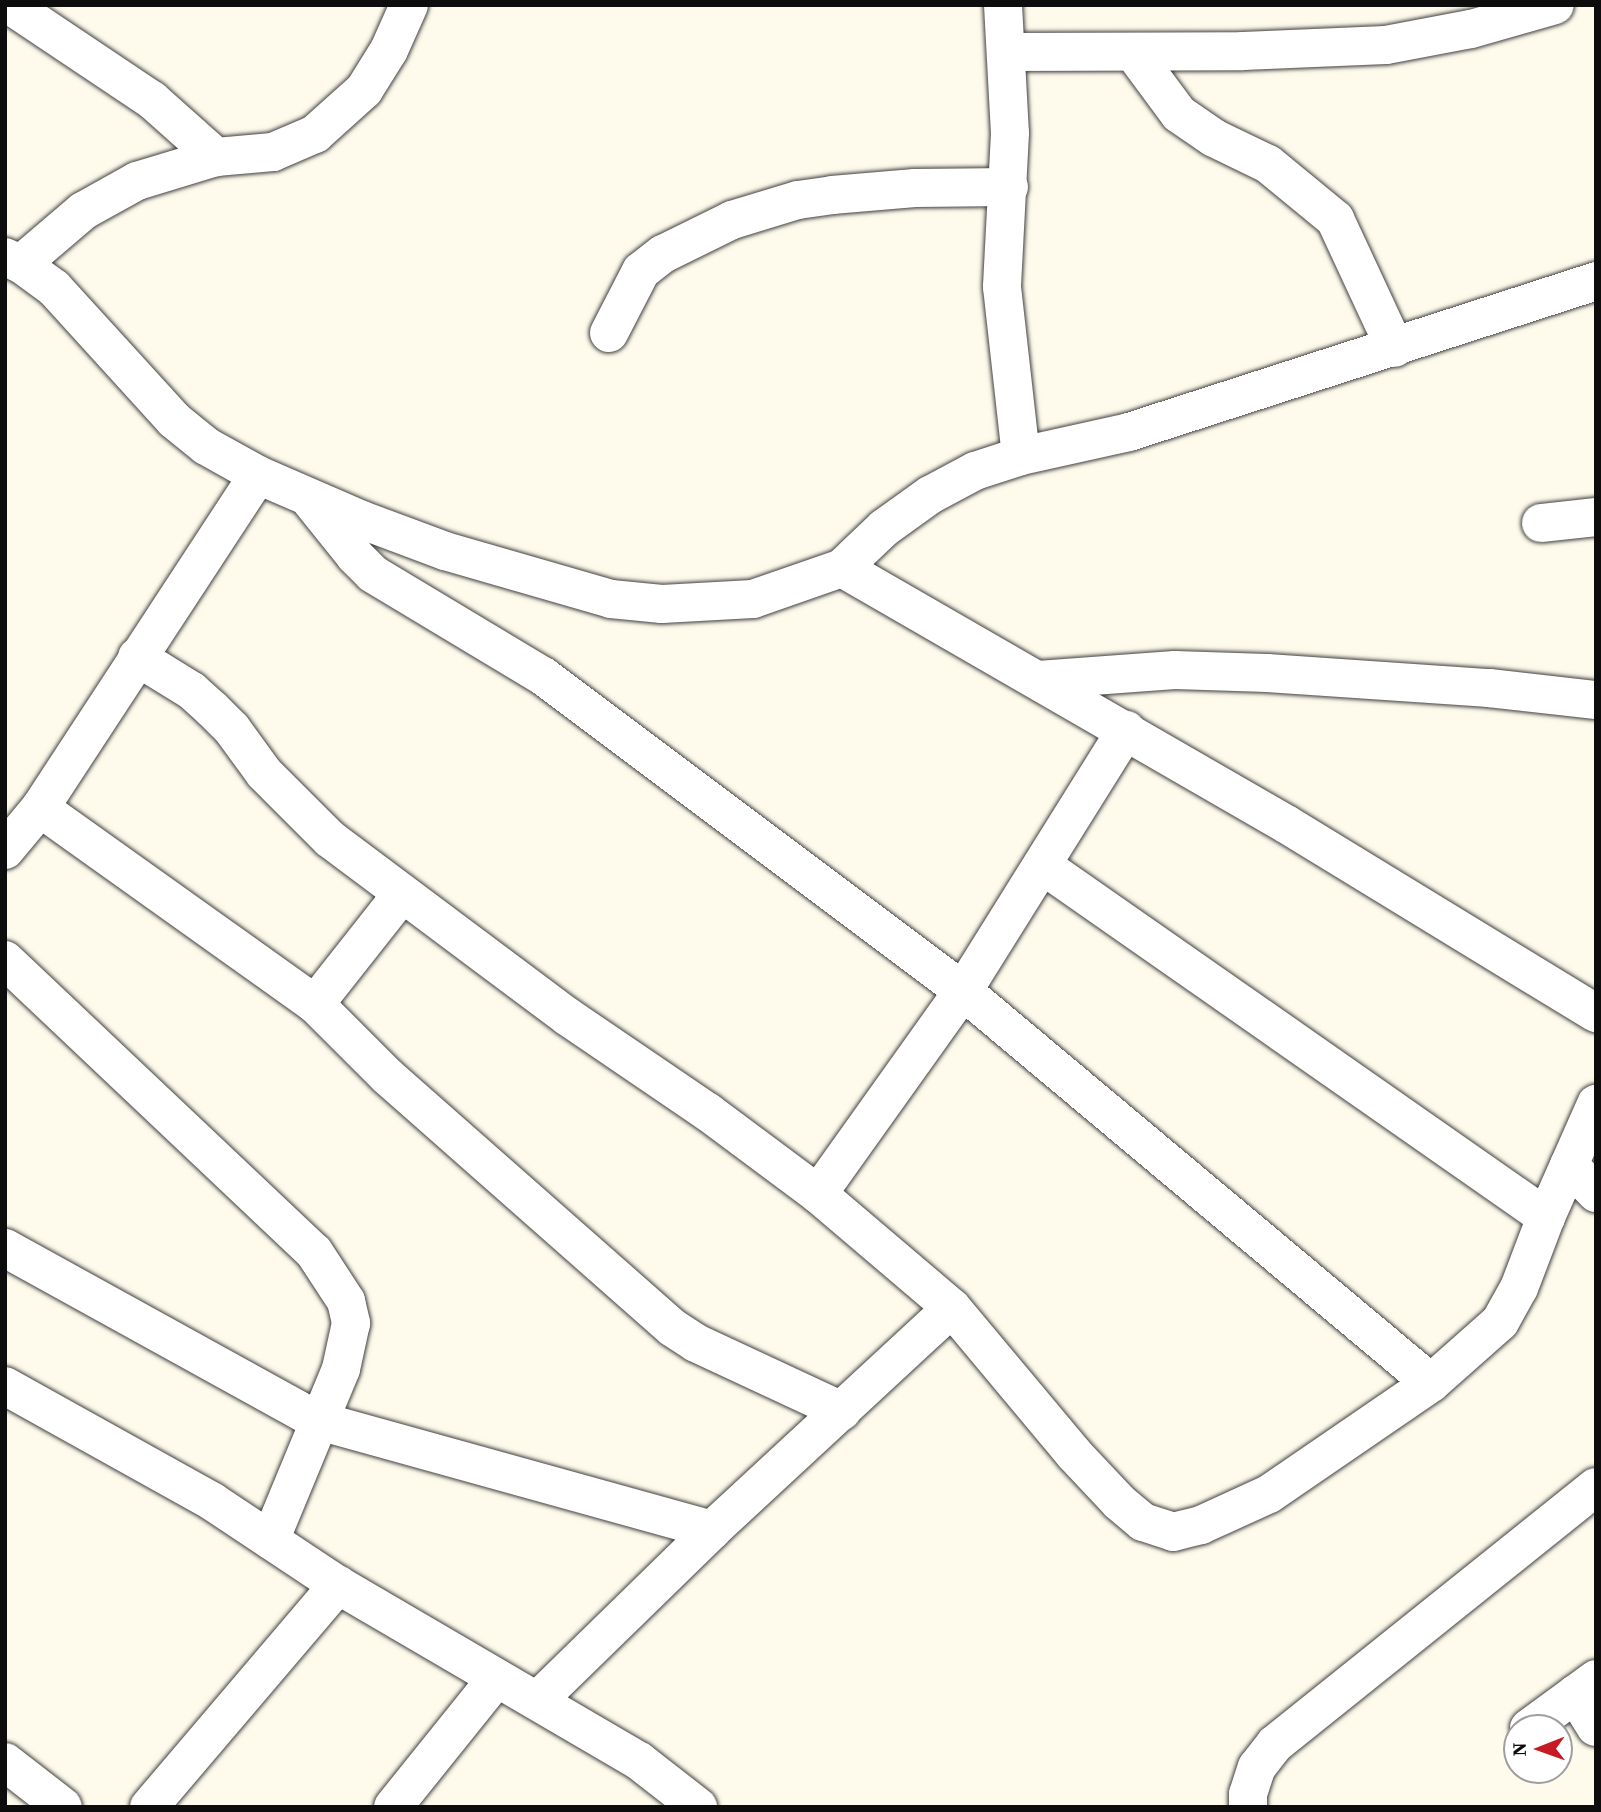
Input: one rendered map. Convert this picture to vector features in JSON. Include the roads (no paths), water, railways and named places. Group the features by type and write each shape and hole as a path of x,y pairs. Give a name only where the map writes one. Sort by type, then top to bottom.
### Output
{"street":[{"path":"10,5 152,100 216,157"},
{"path":"408,5 389,50 364,90 315,134 273,152 216,157 137,181 83,211 13,260 54,288 174,420 206,446 258,475 445,551 611,599 662,604 753,598 842,568 884,528 930,495 975,471 1021,456 1129,432 1596,281"},
{"path":"1003,5 1007,52 1009,187 1002,287 1021,456"},
{"path":"1007,52 1280,50 1386,44 1471,29 1555,5"},
{"path":"1133,52 1179,114 1214,138 1268,164 1335,219 1395,348"},
{"path":"609,333 641,271 663,254 732,220 798,200 832,195 915,188 1009,187"},
{"path":"5,850 40,808 258,475"},
{"path":"307,496 355,556 373,574 543,676 963,991 1431,1383"},
{"path":"1541,523 1596,517"},
{"path":"842,568 1126,730 1596,1013"},
{"path":"137,657 192,691 212,709 232,729 264,773 314,824 401,895 818,1194 952,1308 1074,1454 1119,1502 1143,1522 1173,1532 1201,1525 1269,1494 1431,1383 1500,1322 1519,1288 1546,1217 1596,1104"},
{"path":"1038,680 1175,670 1267,673 1489,688 1596,700"},
{"path":"818,1194 963,991 1126,730"},
{"path":"40,808 315,1004 387,1076 673,1328 696,1343 842,1411"},
{"path":"1042,865 1546,1217"},
{"path":"315,1004 401,895"},
{"path":"5,960 314,1252 331,1273 346,1301 351,1323 341,1369 270,1540"},
{"path":"1569,1165 1596,1193"},
{"path":"5,1248 319,1421 712,1530"},
{"path":"538,1700 712,1530 952,1308"},
{"path":"5,1386 213,1502 338,1585 639,1761 698,1807"},
{"path":"1248,1807 1248,1794 1257,1768 1275,1744 1596,1487"},
{"path":"149,1807 338,1585"},
{"path":"393,1807 496,1679"},
{"path":"1548,1714 1586,1686 1596,1727"},
{"path":"5,1762 63,1807"}]}
